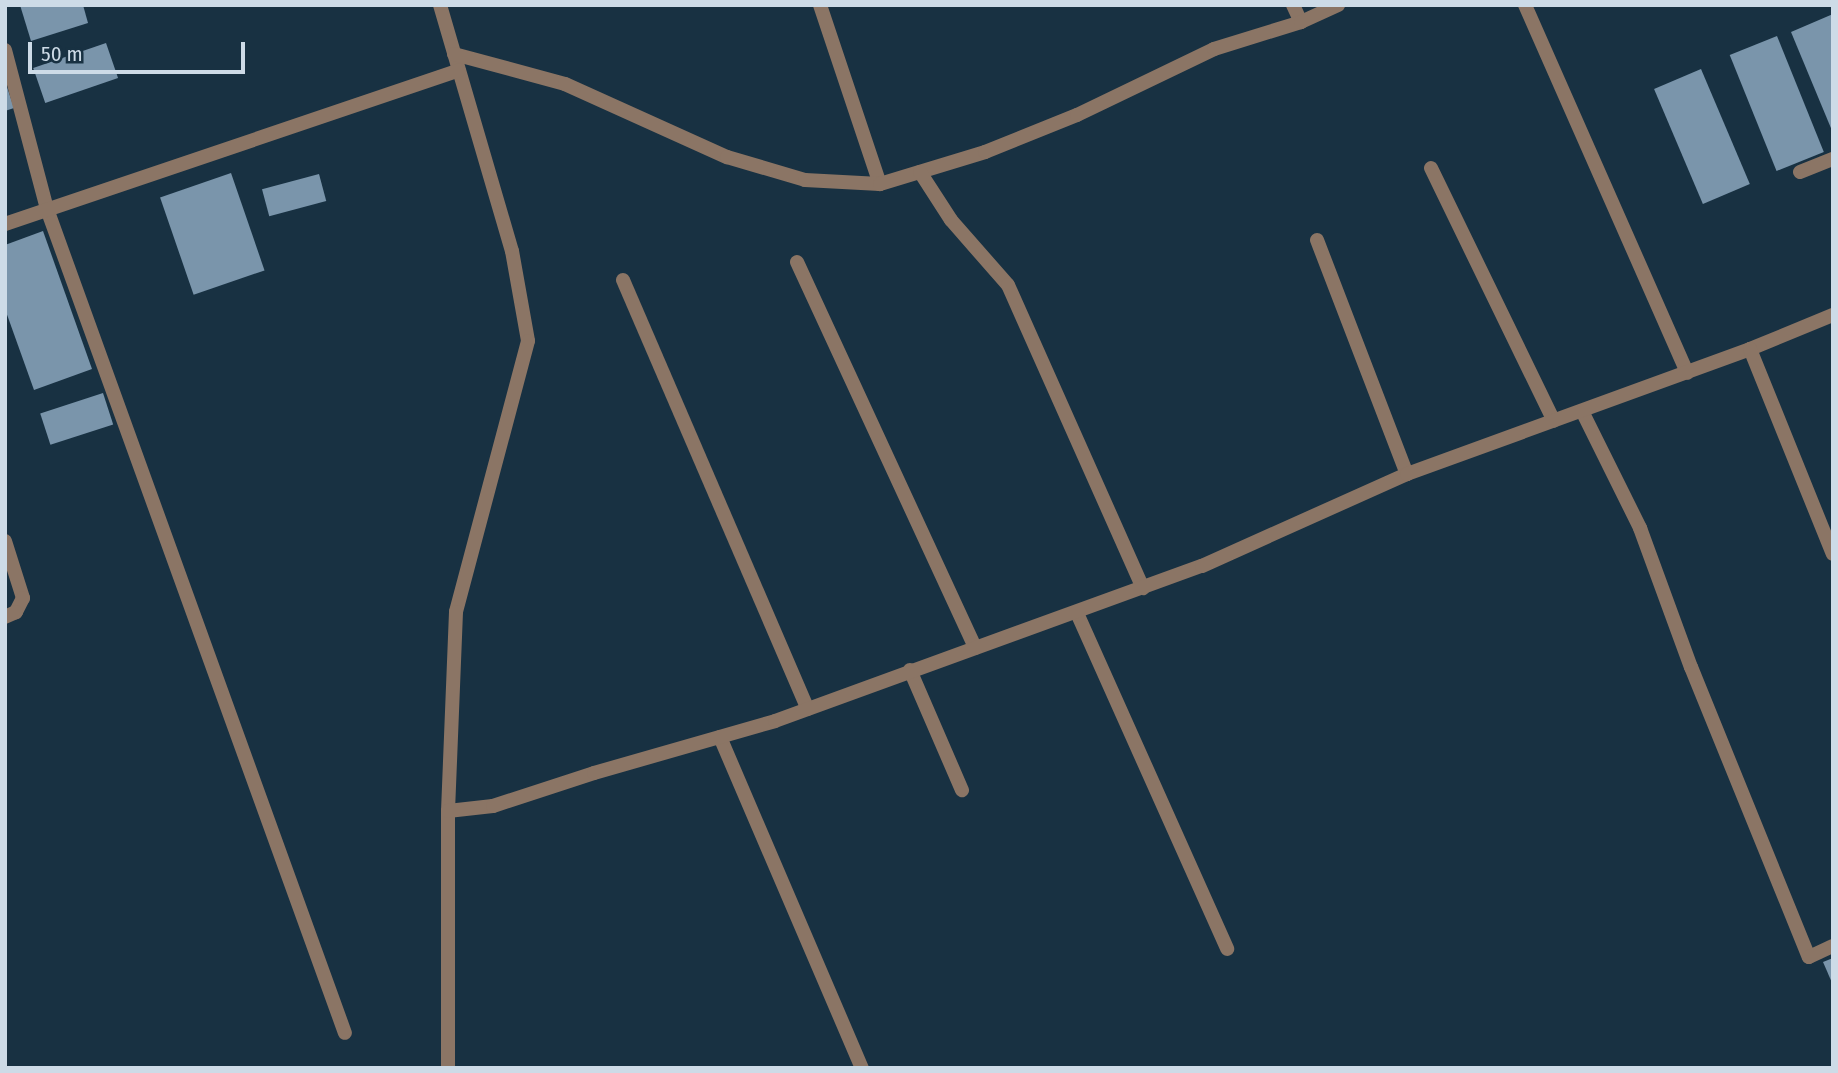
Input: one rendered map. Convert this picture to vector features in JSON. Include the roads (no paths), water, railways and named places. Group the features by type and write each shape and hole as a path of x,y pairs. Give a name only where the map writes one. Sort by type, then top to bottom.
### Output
{"street":[{"path":"440,5 512,251 528,341 456,612 447,811 448,1068"},
{"path":"820,5 880,184"},
{"path":"1293,5 1301,22"},
{"path":"454,54 565,84 727,157 805,180 880,184 985,152 1077,115 1214,49 1301,22 1338,5"},
{"path":"1525,5 1687,373"},
{"path":"5,50 47,209 345,1033"},
{"path":"5,224 267,138 459,70"},
{"path":"1800,172 1833,159"},
{"path":"1431,168 1554,421"},
{"path":"920,172 951,220 1008,285 1143,588"},
{"path":"1317,240 1407,474"},
{"path":"797,262 975,648"},
{"path":"623,279 808,709"},
{"path":"447,811 494,806 594,773 720,737 808,709 910,670 1077,613 1202,566 1407,474 1687,373 1833,315"},
{"path":"1750,349 1833,554"},
{"path":"1582,411 1640,528 1691,667 1809,957 1833,946"},
{"path":"5,541 23,598 16,612 5,617"},
{"path":"1077,613 1227,948"},
{"path":"910,670 962,790"},
{"path":"720,737 862,1068"}]}
